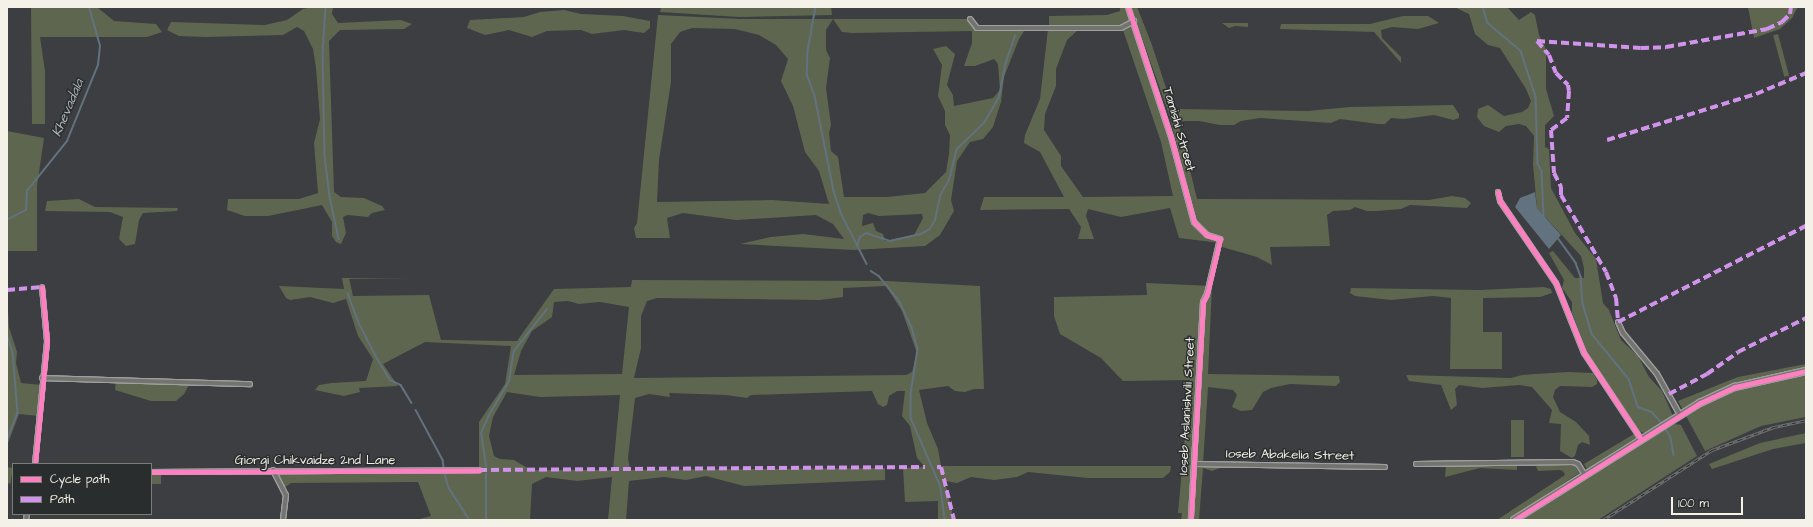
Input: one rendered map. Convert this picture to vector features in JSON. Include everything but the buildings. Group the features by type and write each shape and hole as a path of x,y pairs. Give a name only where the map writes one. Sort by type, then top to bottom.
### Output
{"street":[{"name":"Tamishi Street","path":"1128,7 1134,21 1171,137 1192,218 1198,228 1207,235 1220,239 1220,243"},
{"path":"970,19 977,28 1121,28 1134,21"},
{"path":"1498,192 1500,201 1556,283 1584,353 1641,439"},
{"name":"Ioseb Aslanishvili Street","path":"1192,520 1203,302 1207,294 1220,243"},
{"path":"35,463 42,378 47,341 42,287"},
{"path":"1618,322 1623,333 1657,374 1680,415"},
{"path":"1514,520 1680,415 1735,387 1806,371"},
{"path":"42,378 250,384"},
{"path":"1416,464 1573,462 1578,464 1585,475"},
{"name":"Ioseb Abakelia Street","path":"1195,464 1385,467"},
{"path":"273,470 286,495 283,520"},
{"name":"Giorgi Chikvaidze 2nd Lane","path":"152,472 273,470 480,470"}],"green space":[{"path":"31,7 97,7 114,21 156,24 162,32 147,37 40,37 45,71 45,124 32,124"},
{"path":"312,7 333,7 332,14 338,23 401,20 412,24 404,29 340,30 329,41 334,192 341,197 364,198 382,206 385,210 372,213 368,217 348,215 343,217 346,233 341,244 336,242 332,236 332,222 322,205 268,216 245,216 227,210 228,199 299,199 318,193 314,143 320,119 316,68 313,49 304,31 297,27 283,35 205,37 179,36 167,30 171,22 265,25 287,20 303,9"},
{"path":"661,7 831,7 832,15 739,17 660,12"},
{"path":"1120,7 1126,7 1134,21 1194,222 1207,235 1220,239 1221,243 1179,238 1170,208 1121,217 1088,209 1086,216 1094,239 1078,239 1081,227 1069,209 980,210 984,197 1064,197 1040,152 1024,143 1025,135 1040,99 1048,29 1079,29 1067,40 1056,69 1056,86 1045,114 1044,130 1061,156 1061,166 1083,197 1173,196 1161,142 1122,27 1049,26 1049,16 1107,15 1120,11"},
{"path":"1131,7 1137,7 1152,45 1182,137 1197,199 1429,200 1452,196 1465,198 1471,203 1467,208 1410,205 1401,209 1377,211 1367,211 1355,207 1350,210 1333,211 1327,215 1330,246 1270,247 1272,265 1257,257 1222,247 1223,238 1208,232 1196,222 1170,117"},
{"path":"1454,7 1507,7 1519,20 1531,12 1535,15 1539,35 1546,49 1546,89 1554,116 1545,125 1545,147 1549,149 1551,188 1575,233 1596,259 1603,303 1609,310 1621,340 1638,356 1649,377 1662,391 1673,416 1644,433 1639,431 1587,352 1572,313 1572,302 1562,288 1564,280 1549,253 1553,251 1575,278 1584,278 1584,268 1581,256 1537,208 1533,164 1534,136 1526,126 1519,124 1506,126 1499,132 1484,126 1477,117 1478,109 1488,105 1504,116 1522,112 1528,108 1531,101 1526,89 1500,48 1488,45 1475,34 1469,14"},
{"path":"1748,7 1798,7 1792,18 1780,29 1754,38"},
{"path":"564,10 581,14 623,16 650,21 650,28 644,33 624,30 592,34 581,30 547,31 532,37 509,30 485,35 467,28 470,20 524,17 540,12"},
{"path":"658,15 740,19 833,19 970,19 977,28 1026,28 1019,39 1004,77 1001,102 993,127 983,139 970,142 957,161 951,200 954,211 940,235 925,246 854,250 740,244 771,237 803,234 844,239 833,224 816,215 736,220 683,213 667,218 670,238 636,238 634,228 637,223","holes":["833,19 842,32 972,31 972,43 964,66 975,66 994,59 998,64 1000,90 993,98 954,106 953,95 947,85 955,54 946,46 933,49 942,65 938,96 945,111 945,125 950,135 949,154 946,172 925,193 887,197 844,197 838,157 831,151 829,133 831,125 826,88 830,58 826,50 826,30","692,28 735,29 759,35 776,45 788,59 781,81 793,106 805,152 819,171 829,204 772,200 657,202 659,160 671,82 671,44 680,32","868,213 879,216 922,214 923,218 914,235 885,241 883,234 876,231 873,223 862,226 863,215"]},
{"path":"1403,16 1428,16 1439,23 1418,29 1392,27 1381,30 1382,38 1401,57 1401,63 1374,32 1280,29 1281,24 1370,24"},
{"path":"1222,23 1248,23 1248,27 1235,26 1229,28"},
{"path":"1778,34 1789,76 1784,77 1773,35"},
{"path":"1453,105 1459,114 1459,118 1453,120 1434,115 1404,119 1391,118 1385,124 1340,119 1331,123 1260,118 1241,121 1234,125 1220,125 1199,121 1180,121 1178,109 1308,111 1350,107"},
{"path":"7,131 44,138 37,186 37,251 7,251"},
{"path":"79,199 95,207 178,208 177,211 143,213 139,220 135,244 126,246 119,239 123,217 110,212 45,211 47,201"},
{"path":"342,278 349,278 353,296 429,295 441,340 517,341 554,289 631,287 632,280 887,281 980,286 984,389 974,389 965,392 955,391 948,386 919,390 927,423 938,449 941,466 1171,466 1170,472 1163,478 1088,478 1028,472 1017,477 994,480 971,477 957,483 945,481 954,520 938,520 938,501 905,502 903,468 925,467 917,458 910,426 902,416 905,391 897,391 889,396 887,405 883,407 878,404 872,391 751,395 747,398 726,395 669,393 670,397 649,394 635,398 628,458 630,470 885,468 885,480 744,486 706,476 686,480 664,477 629,481 626,520 608,520 612,477 577,481 546,477 532,484 530,520 416,520 431,516 418,482 291,483 284,488 273,470 479,470 479,422 505,384 511,346 425,342 383,364 398,386 359,388 360,392 344,396 315,390 319,385 366,381 373,359 358,336 346,299 333,303 310,297 290,300 286,298 279,286 344,289","holes":["886,286 902,311 917,353 912,372 906,375 634,378 641,348 641,316 647,301 657,298 820,300 843,297 843,288","568,301 579,304 600,302 629,307 622,374 514,375 521,351 532,331 552,317 554,302","507,392 540,397 620,395 613,470 531,470 514,460 500,459 494,456 489,436 493,417"]},
{"path":"1146,283 1212,286 1208,374 1339,376 1340,382 1336,386 1290,384 1271,388 1263,392 1252,410 1241,411 1232,407 1237,395 1233,390 1208,387 1203,464 1231,464 1212,471 1203,468 1199,520 1181,520 1182,513 1178,513 1190,380 1123,381 1101,358 1060,334 1054,316 1054,297 1147,295"},
{"path":"1544,287 1551,289 1552,293 1540,297 1483,298 1483,332 1502,332 1502,369 1450,369 1451,298 1433,296 1391,300 1355,296 1350,293 1351,288 1480,290"},
{"path":"7,292 9,327 17,352 16,363 21,383 42,385 39,416 19,414 7,446"},
{"path":"1806,364 1806,417 1761,426 1705,451 1678,401 1738,377"},
{"path":"1568,372 1593,373 1597,380 1597,384 1592,387 1560,386 1555,390 1553,397 1560,412 1576,422 1589,436 1590,445 1582,442 1578,445 1575,456 1572,458 1560,451 1561,424 1549,423 1552,410 1532,387 1519,385 1482,388 1459,385 1455,389 1457,405 1451,410 1441,385 1409,381 1406,375 1511,378 1522,375"},
{"path":"116,380 190,383 184,394 176,401 151,401 115,390"},
{"path":"1511,420 1524,420 1524,457 1511,457"},
{"path":"1675,424 1681,425 1697,456 1598,520 1520,520 1643,440"},
{"path":"1806,433 1806,443 1773,449 1712,469 1709,464 1760,443"},
{"path":"1634,434 1637,437 1587,469 1584,464"},
{"path":"1517,464 1517,470 1480,468 1445,477 1446,465"},
{"path":"1574,464 1579,473 1507,520 1497,520 1565,475 1563,471 1559,470 1538,471 1536,466"},
{"path":"7,467 12,468 10,484 7,483"},
{"path":"152,472 161,472 161,484 152,484"}],"water":[{"path":"1535,192 1537,208 1561,235 1549,249 1515,207 1520,198"}],"waterway":[{"name":"Khevadala","path":"7,220 26,210 27,191 67,141 98,65 100,46 89,7"},
{"path":"326,7 323,53 325,156 330,197 339,239"},
{"path":"816,7 808,51 807,74 815,96 834,191 841,213 867,264"},
{"path":"1483,7 1488,23 1521,51 1536,97 1538,164 1542,171 1544,217"},
{"path":"857,246 860,237 866,233 890,241 921,234 930,229 935,220 940,196 949,180 957,149 984,123 999,97 1005,65 1015,36"},
{"path":"1558,238 1576,263 1581,277 1583,304 1592,334 1629,379 1638,407 1652,412 1661,422"},
{"path":"871,271 879,276 900,302 912,328 918,349 911,395 911,418 941,487 945,520"},
{"path":"348,293 358,321 377,358 390,380 401,385 412,403"},
{"path":"486,467 481,433 488,417 509,381 514,351 547,309"},
{"name":"Khevadala","path":"7,334 13,352 18,413 7,440"},
{"path":"416,410 443,460 444,467"},
{"path":"1666,429 1671,438 1674,455"},
{"path":"445,474 449,488 470,520"},
{"path":"486,474 486,520"}],"railway":[{"path":"1603,520 1712,450 1774,427 1806,420"}],"marked path":[{"path":"1537,41 1641,48 1666,47 1767,29 1782,22 1790,14 1791,7"},
{"path":"1537,41 1549,55 1556,73 1568,85 1569,91 1567,118 1551,130 1554,173 1561,187 1561,195 1606,272 1616,298 1618,322"},
{"path":"1607,140 1756,94 1806,73"},
{"path":"1618,322 1806,226"},
{"path":"7,290 42,287"},
{"path":"1669,394 1707,374 1738,352 1806,318"},
{"path":"479,470 925,467"},
{"path":"937,467 941,467 954,520"}],"cycle path":[{"path":"1128,7 1171,137 1194,222 1207,235 1220,239 1207,294 1203,302 1191,520"},
{"path":"1498,192 1500,201 1556,283 1584,353 1641,439"},
{"path":"35,463 47,341 42,287"},
{"path":"1514,520 1700,403 1735,387 1806,371"},
{"path":"152,472 479,470"}]}
